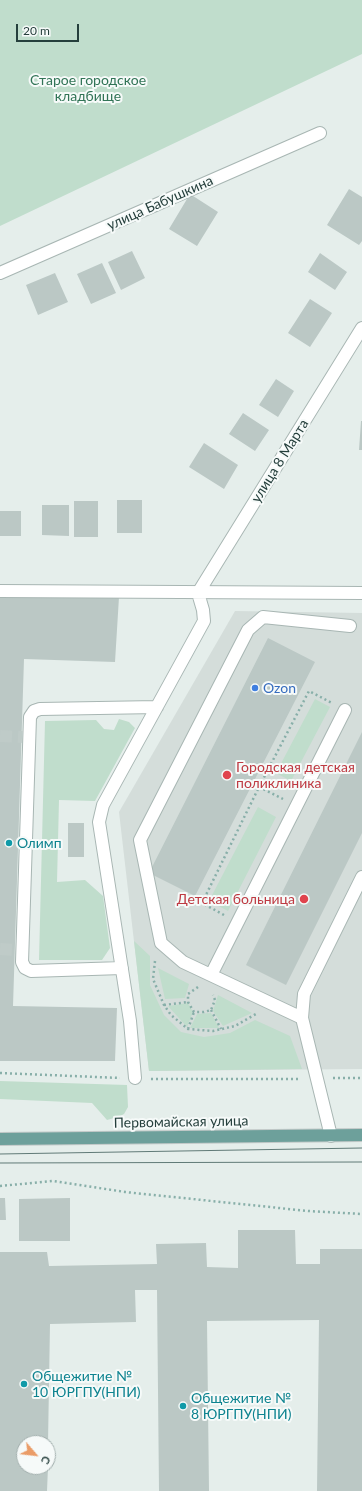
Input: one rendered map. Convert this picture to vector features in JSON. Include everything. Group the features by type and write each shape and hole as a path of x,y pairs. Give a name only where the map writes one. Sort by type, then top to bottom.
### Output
{"main road":[{"name":"Первомайская улица","path":"0,1139 362,1135"}],"street":[{"name":"улица Бабушкина","path":"0,273 320,133"},
{"name":"улица 8 Марта","path":"198,593 362,328"},
{"path":"0,591 362,593"},
{"path":"135,1078 130,1021 99,822 103,805 204,621 203,610 198,593"},
{"path":"302,1018 183,962 161,943 140,840 248,630 263,617 350,626"},
{"path":"122,968 32,971 25,968 22,962 19,950 25,737 30,717 34,711 40,709 157,707"},
{"path":"211,975 345,710"},
{"path":"331,1136 302,1018 304,994 362,877"}],"path":[{"path":"237,922 202,903 259,787 309,691 345,710"},
{"path":"259,787 296,806"},
{"path":"161,964 154,960 153,979 164,1005 171,1015 188,1029 213,1031 235,1026 257,1014 250,1010"},
{"path":"194,1012 188,1002 188,994 197,987 204,986 197,982"},
{"path":"211,1010 215,1000 210,989 217,993"},
{"path":"164,1005 188,1002"},
{"path":"194,1012 211,1010"},
{"path":"211,1010 222,1029"},
{"path":"188,1029 194,1012"},
{"path":"0,1073 135,1078 362,1078"},
{"path":"0,1186 54,1181 125,1192 308,1211 362,1214"}],"shaded area":[{"path":"235,611 362,613 362,1069 149,1071 119,812"}],"green space":[{"name":"Старое городское кладбище","path":"0,0 362,0 362,54 0,226"},
{"path":"315,699 330,707 291,781 276,773"},
{"path":"119,719 129,722 135,728 95,801 59,800 57,882 85,880 103,896 110,948 102,960 39,960 45,721 96,720 104,729 114,730"},
{"path":"258,807 276,817 228,911 209,901"},
{"path":"134,941 150,956 150,985 164,1015 181,1032 204,1037 230,1033 255,1020 290,1036 302,1069 149,1071"},
{"path":"158,968 189,984 185,998 165,999"},
{"path":"218,995 252,1013 223,1026 213,1011"},
{"path":"188,1003 193,1012 187,1027 168,1006"},
{"path":"211,1013 219,1028 190,1028 197,1014"},
{"path":"0,1081 127,1085 128,1107 124,1114 107,1120 92,1103 0,1099"}],"building":[{"path":"349,189 362,197 362,241 359,245 327,225"},
{"path":"190,194 218,212 197,246 169,229"},
{"path":"132,251 145,278 121,290 108,262"},
{"path":"320,253 347,272 335,290 308,272"},
{"path":"102,263 116,293 91,304 77,274"},
{"path":"55,273 68,302 38,315 26,285"},
{"path":"310,299 332,313 310,347 288,333"},
{"path":"276,379 294,391 278,417 259,405"},
{"path":"243,413 269,430 255,451 229,434"},
{"path":"361,421 362,450 359,450"},
{"path":"204,443 238,465 224,489 189,467"},
{"path":"117,500 142,500 142,533 117,533"},
{"path":"74,501 98,501 98,537 74,537"},
{"path":"42,505 69,505 69,536 42,535"},
{"path":"0,511 21,511 21,536 0,536"},
{"name":"Олимп","path":"0,596 119,597 115,662 24,659 13,1006 117,1008 115,1061 0,1061"},
{"name":"Городская детская поликлиника","path":"268,638 315,662 195,896 149,873"},
{"name":"Детская больница","path":"362,732 362,833 286,985 246,965"},
{"path":"68,823 84,823 84,857 68,857"},
{"path":"0,1198 5,1198 6,1220 0,1220"},
{"path":"70,1198 70,1241 19,1241 19,1199"},
{"path":"238,1230 295,1230 296,1264 320,1264 320,1249 362,1249 362,1491 317,1491 319,1320 207,1321 209,1491 159,1491 157,1290 135,1290 136,1322 50,1324 48,1435 16,1435 16,1475 48,1475 47,1491 0,1491 0,1252 47,1252 49,1266 157,1264 156,1244 206,1243 207,1267 238,1268"}],"tunnel":[{"path":"0,736 22,737"},
{"path":"0,949 15,950"}],"tram line":[{"path":"0,1154 362,1148"},
{"path":"0,1163 362,1162"}],"place":[{"name":"Ozon","path":"255,688"},
{"name":"Городская детская поликлиника","path":"227,775"},
{"name":"Олимп","path":"9,843"},
{"name":"Детская больница","path":"304,899"},
{"name":"Общежитие № 10 ЮРГПУ(НПИ)","path":"24,1384"},
{"name":"Общежитие № 8 ЮРГПУ(НПИ)","path":"183,1406"}]}
